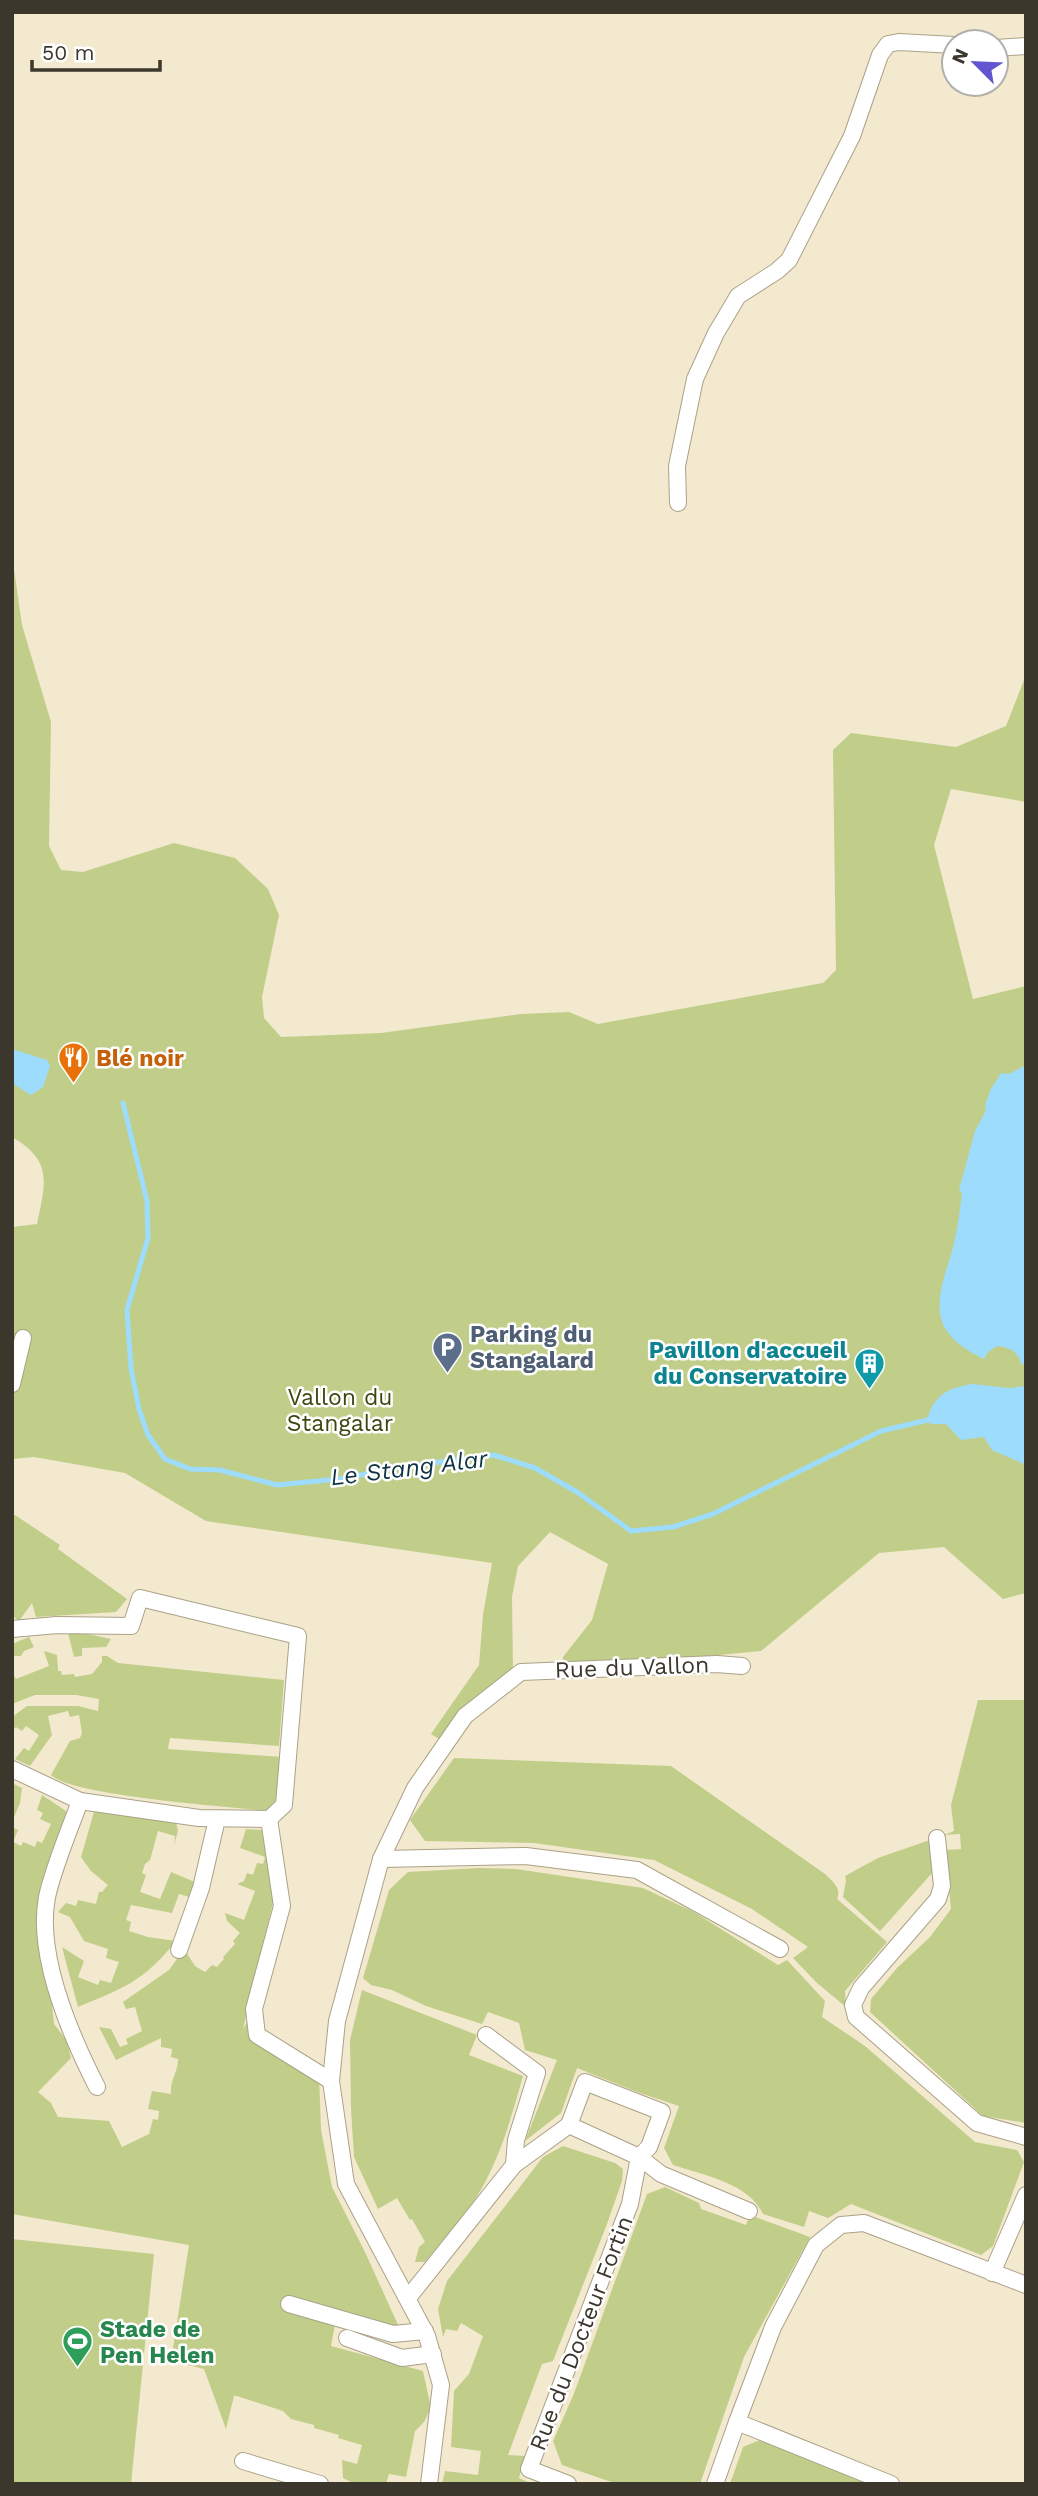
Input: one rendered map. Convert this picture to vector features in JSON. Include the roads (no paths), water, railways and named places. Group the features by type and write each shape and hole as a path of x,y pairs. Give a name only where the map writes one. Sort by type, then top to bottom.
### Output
{"street":[{"path":"678,503 677,466 695,379 716,333 738,296 789,260 852,136 880,55 888,44 940,44"},
{"path":"12,1384 23,1338"},
{"path":"12,1629 57,1625 131,1626 141,1598 298,1636 284,1805 269,1819 217,1819 80,1801 12,1769"},
{"name":"Rue du Vallon","path":"381,1859 415,1788 465,1716 521,1672 717,1664 742,1666"},
{"path":"80,1801 47,1897 45,1925 52,1969 82,2057 97,2087"},
{"path":"179,1950 201,1888 217,1819"},
{"path":"269,1819 282,1906 254,2009 257,2035 331,2081"},
{"path":"937,1838 942,1886 938,1899 861,1988 853,2005 856,2017 976,2123 1026,2137"},
{"path":"429,2484 441,2385 425,2331 346,2184 331,2081 337,2021 381,1859 526,1856 638,1870 780,1949"},
{"path":"486,2035 537,2073 516,2140 514,2165"},
{"name":"Rue du Docteur Fortin","path":"568,2484 529,2469 630,2204 639,2157 649,2147 662,2112 585,2082 569,2125"},
{"path":"408,2298 514,2165 569,2125 639,2157 661,2174 749,2211"},
{"path":"992,2273 1026,2195"},
{"path":"715,2484 773,2327 816,2245 841,2225 864,2223 1026,2285"},
{"path":"289,2304 393,2334 425,2331"},
{"path":"347,2338 402,2358 433,2354"},
{"path":"737,2423 885,2483"},
{"path":"243,2461 320,2484"}],"water":[{"path":"12,1049 47,1060 50,1066 43,1087 31,1095 12,1083"},
{"path":"1026,1065 1026,1364 1021,1364 1018,1356 1006,1348 997,1346 988,1352 984,1359 964,1348 943,1325 940,1299 958,1224 962,1193 959,1190 975,1131 986,1110 990,1091 1001,1073 1009,1074"},
{"path":"972,1384 1009,1388 1026,1386 1026,1465 992,1450 984,1437 961,1440 946,1424 931,1424 927,1420 933,1404 943,1394"}],"waterway":[{"name":"Le Stang Alar","path":"123,1103 147,1201 148,1238 127,1310 131,1368 139,1409 148,1435 165,1459 190,1469 220,1470 277,1485 348,1478 386,1469 494,1455 535,1468 577,1492 631,1531 673,1527 713,1514 881,1431 932,1419"}],"place":[{"name":"Blé noir","path":"73,1085"},
{"name":"Parking du Stangalard","path":"447,1374"},
{"name":"Pavillon d'accueil du Conservatoire","path":"870,1390"},
{"name":"Stade de Pen Helen","path":"77,2369"}],"park label":[{"name":"Vallon du Stangalar","path":"340,1410"}]}
